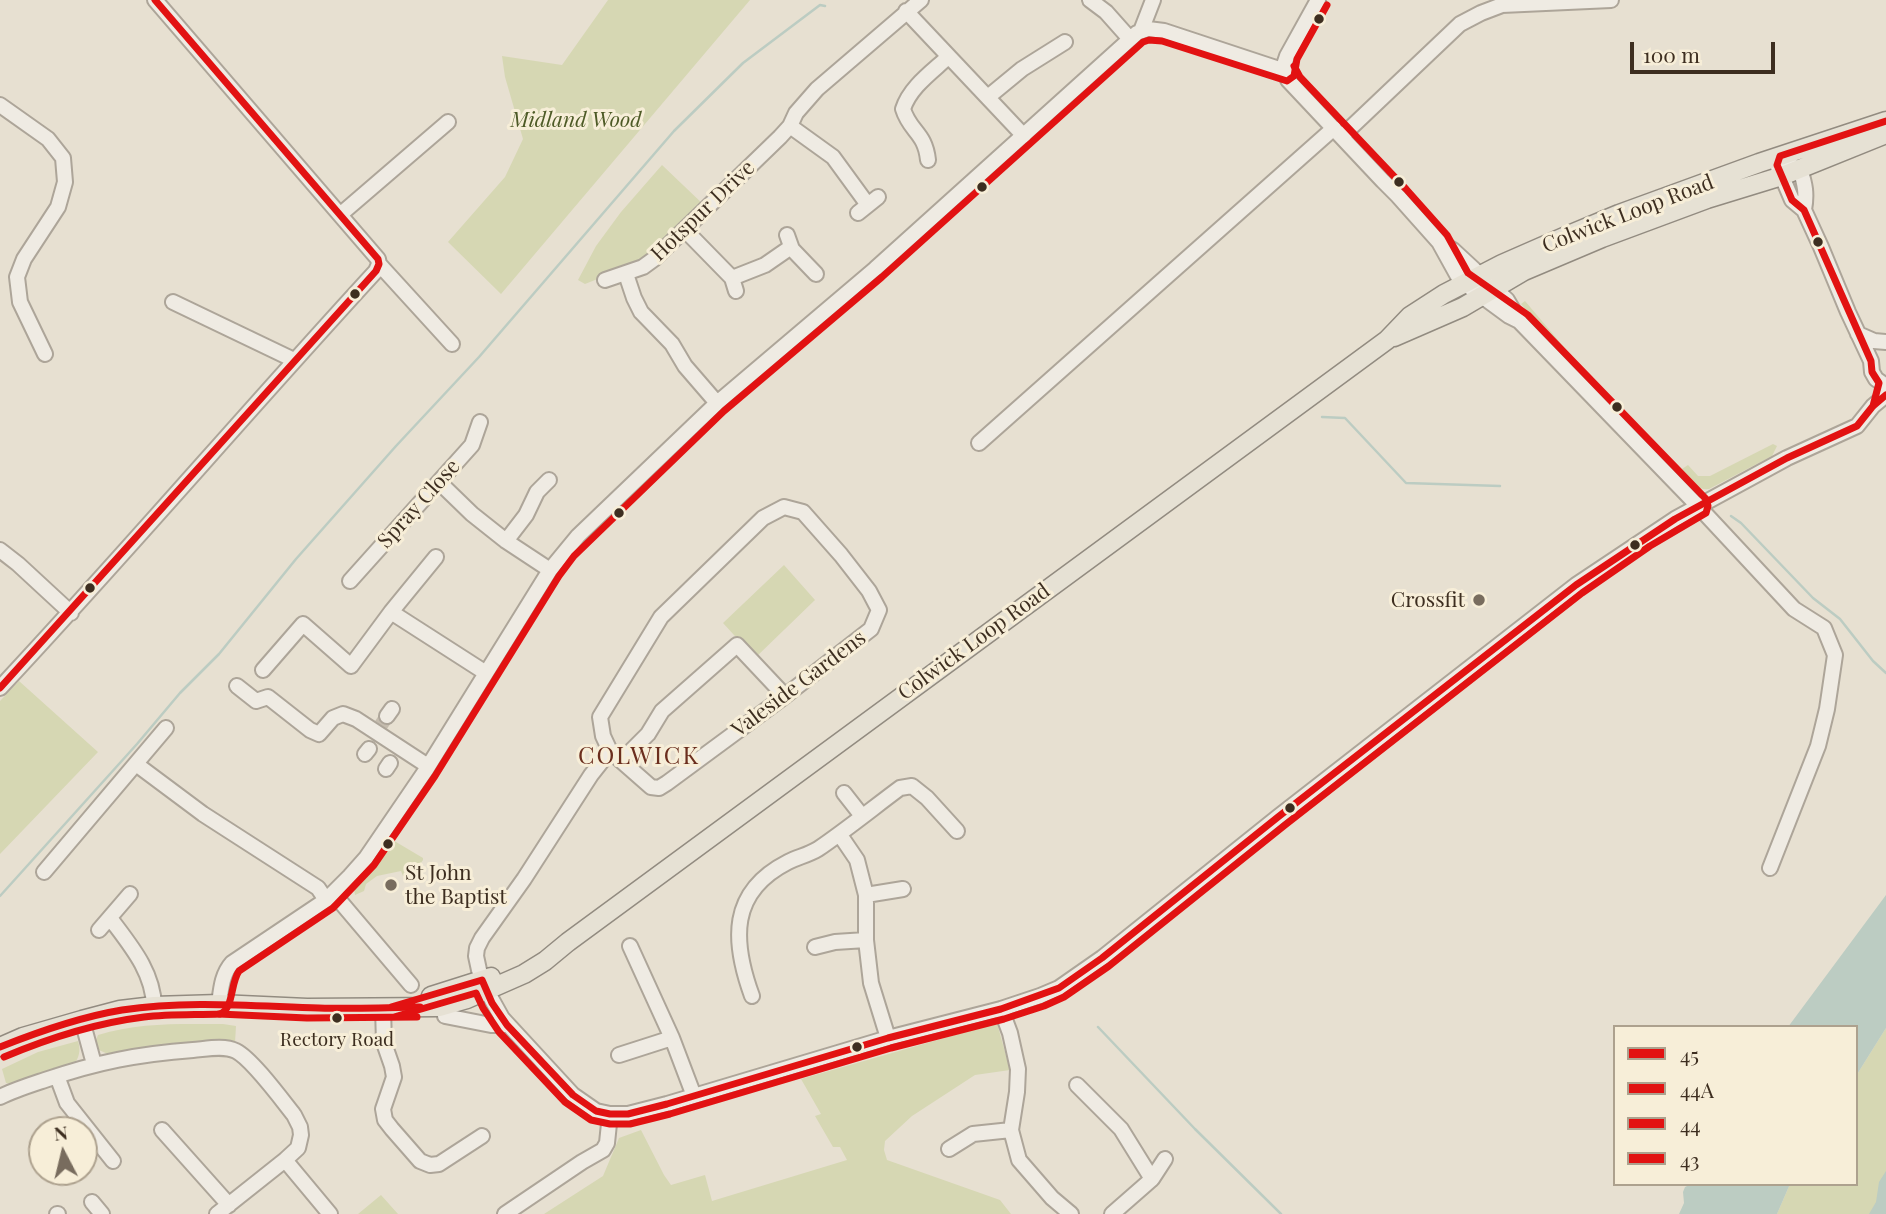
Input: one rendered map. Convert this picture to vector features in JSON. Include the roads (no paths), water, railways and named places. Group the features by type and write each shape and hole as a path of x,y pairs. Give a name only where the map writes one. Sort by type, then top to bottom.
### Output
{"main road":[{"name":"Colwick Loop Road","path":"1387,340 1463,307 1534,267 1639,223 1707,199 1886,121"},
{"name":"Colwick Loop Road","path":"0,1047 23,1037 120,1010 219,1004 387,1008 439,1006 484,986 524,974 1387,340 1410,316 1444,294 1502,264 1634,209 1780,166 1800,169 1886,134"}],"street":[{"path":"155,0 341,214 378,259 379,264 452,344"},
{"name":"Hotspur Drive","path":"605,280 643,267 654,259 790,126 796,113 812,94 921,0"},
{"path":"1090,0 1135,35"},
{"path":"219,1004 221,985 226,970 232,963 330,897 372,850 428,766 550,570 578,536 718,402 875,269 1135,35 1153,0"},
{"path":"1318,0 1287,56 1285,71 1291,83 1439,242 1460,280 1473,280 1488,292 1507,300 1520,322 1794,609 1824,628 1835,655 1827,709 1818,746 1770,868"},
{"path":"979,443 1460,24 1502,5 1611,0"},
{"path":"906,11 1024,136"},
{"path":"1135,35 1154,29 1164,31 1285,71"},
{"path":"988,97 1022,69 1065,42"},
{"path":"931,151 906,118 903,109 911,91 948,57"},
{"path":"0,105 48,139 63,158 65,182 58,207 24,259 17,277 20,302 45,354"},
{"path":"341,214 447,122"},
{"path":"790,126 832,157 868,205"},
{"path":"785,696 737,645 662,710 648,734 591,775 477,948 476,956 484,986 507,1025 573,1095 596,1111 628,1114 888,1038 1001,1009 1059,988 1576,584 1644,537 1698,506 1787,458 1857,426 1884,388 1872,372 1871,361 1804,210 1792,200 1780,166"},
{"path":"1800,169 1807,195 1804,210"},
{"path":"685,230 734,285 765,265 789,241 816,274"},
{"path":"0,688 376,271 379,264"},
{"path":"626,274 641,312 672,344 685,366 718,402"},
{"path":"173,302 294,360"},
{"path":"1858,334 1886,343"},
{"path":"1871,361 1875,352 1886,343"},
{"name":"Spray Close","path":"350,581 472,445 480,422"},
{"path":"506,541 526,515 537,492 549,480"},
{"path":"439,482 472,514 506,541 550,570"},
{"name":"Valeside Gardens","path":"784,508 803,512 869,590 879,610 871,629 785,696 659,788 646,784 616,756 603,737 600,717 661,617 763,518 784,508"},
{"path":"0,550 71,612"},
{"path":"263,670 303,624 351,666 436,558"},
{"path":"391,612 486,673"},
{"path":"230,680 257,701 268,697 319,734 333,718 343,714 356,719 378,733 393,759 428,766"},
{"path":"44,872 166,728"},
{"path":"136,764 203,814 330,897 411,985"},
{"path":"751,996 741,968 738,931 747,898 762,880 788,862 809,854 840,835 900,788 912,786 927,798 957,831"},
{"path":"844,793 862,816"},
{"path":"840,835 857,860 866,895 866,940 871,983 888,1038"},
{"path":"866,895 903,889"},
{"path":"99,930 130,894"},
{"path":"110,918 149,976 154,993 154,1006"},
{"path":"815,947 835,942 866,940"},
{"path":"631,954 672,1038 694,1096"},
{"path":"387,1008 384,1043 394,1077 383,1109 385,1120 391,1129 420,1161 430,1165 439,1164 482,1136"},
{"path":"1001,1009 1010,1033 1018,1069 1011,1130 1019,1160 1052,1198 1071,1214"},
{"path":"444,1016 491,1025 507,1025"},
{"path":"82,1020 94,1064"},
{"path":"619,1055 633,1045 672,1038"},
{"path":"0,1097 94,1064 132,1056 227,1049 238,1052 260,1074 299,1122 301,1135 298,1147 285,1160 223,1210 163,1138"},
{"path":"57,1076 66,1103 113,1161"},
{"path":"1077,1085 1121,1129 1152,1179"},
{"path":"505,1214 603,1150 608,1138 610,1114"},
{"path":"949,1149 973,1134 1011,1130"},
{"path":"1112,1214 1152,1179 1165,1159"},
{"path":"285,1160 326,1213"},
{"path":"92,1202 102,1214"}],"waterway":[{"path":"0,896 180,693 219,654 296,559 479,357 674,131 743,63 820,5 825,6"},
{"path":"1322,417 1345,418 1406,483 1500,486"},
{"path":"1731,516 1741,523 1813,598 1840,619 1873,661 1886,673"},
{"path":"1098,1027 1281,1214"}],"tunnel":[{"path":"381,725 387,716"}],"place":[{"name":"Crossfit","path":"1479,600"},
{"name":"St John the Baptist","path":"391,885"},
{"name":"Rectory Road","path":"337,1018"}],"district":[{"name":"COLWICK","path":"639,757"}],"park label":[{"name":"Midland Wood","path":"576,120"}]}
